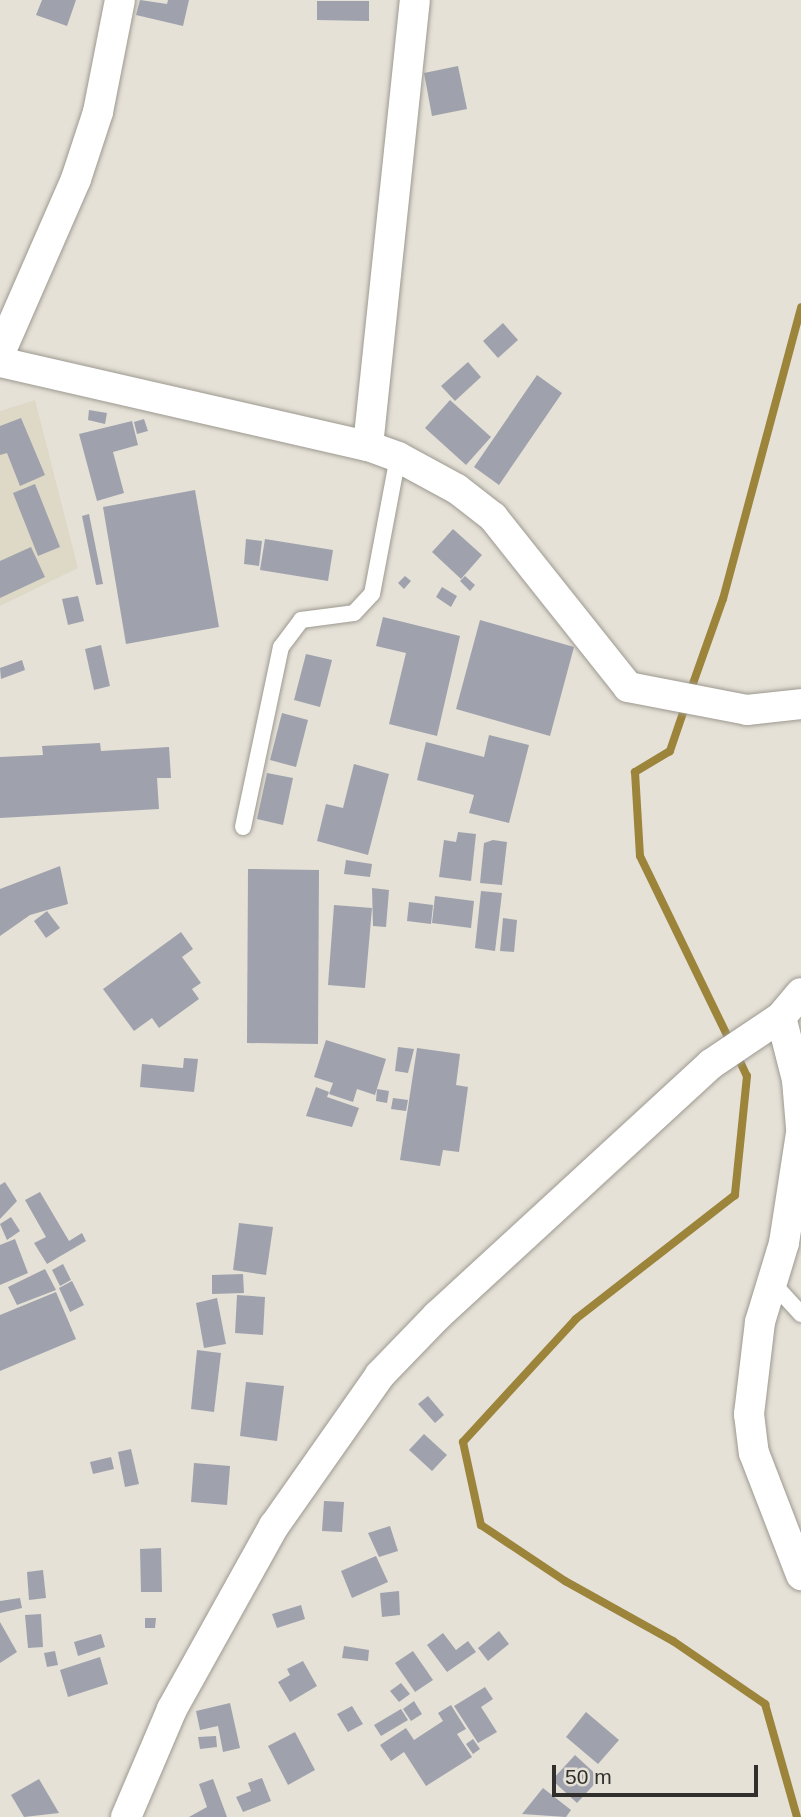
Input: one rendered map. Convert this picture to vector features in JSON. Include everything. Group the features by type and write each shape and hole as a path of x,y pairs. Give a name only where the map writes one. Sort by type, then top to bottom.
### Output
{"street":[{"path":"0,354 76,179 98,112 120,0"},
{"path":"368,446 415,0"},
{"path":"0,362 368,446 398,457 446,483 493,517 628,687 747,710 801,704"},
{"path":"126,1817 172,1709 274,1526 341,1426 380,1375 437,1316 711,1064 769,1023 801,993"},
{"path":"769,1023 797,1080 801,1131 784,1243 770,1280 749,1414 754,1453 801,1575"}],"lane":[{"path":"243,827 281,647 301,620 354,613 372,594 398,457"},
{"path":"770,1280 801,1314"}],"shaded area":[{"path":"35,400 78,568 0,606 0,411"}],"building":[{"path":"42,0 76,0 67,26 36,15"},
{"path":"140,0 167,4 168,0 189,0 183,26 136,15"},
{"path":"317,1 369,1 369,21 317,20"},
{"path":"458,66 467,109 432,116 424,73"},
{"path":"503,323 518,340 498,358 483,341"},
{"path":"468,362 481,377 455,401 441,386"},
{"path":"537,375 562,393 499,485 474,467"},
{"path":"450,400 491,437 466,465 425,428"},
{"path":"89,410 107,413 105,424 88,420"},
{"path":"21,418 45,475 20,486 7,453 0,455 0,426"},
{"path":"144,419 148,431 137,434 134,422"},
{"path":"132,421 138,445 113,452 124,493 97,501 79,434"},
{"path":"35,484 60,547 38,556 13,493"},
{"path":"195,490 219,627 126,644 103,507"},
{"path":"89,514 103,584 96,585 82,516"},
{"path":"453,529 482,555 461,579 432,552"},
{"path":"246,539 262,541 259,566 244,564"},
{"path":"265,539 333,550 328,581 260,570"},
{"path":"31,547 45,577 0,598 0,561"},
{"path":"405,576 411,581 404,589 398,583"},
{"path":"465,576 475,585 470,591 460,581"},
{"path":"442,587 457,596 451,607 436,597"},
{"path":"78,596 84,621 68,625 62,599"},
{"path":"383,617 460,636 437,736 389,724 406,653 376,646"},
{"path":"480,620 574,647 550,736 456,709"},
{"path":"101,645 110,686 94,690 85,649"},
{"path":"306,654 332,660 320,707 294,700"},
{"path":"22,660 25,670 1,679 0,668"},
{"path":"282,713 308,720 296,767 270,760"},
{"path":"489,735 529,745 509,823 469,813 474,795 417,780 426,742 484,757"},
{"path":"100,743 101,751 169,747 171,778 157,778 159,809 0,818 0,757 43,755 42,746"},
{"path":"354,764 389,774 368,855 317,841 326,804 343,808"},
{"path":"267,773 293,778 283,825 257,819"},
{"path":"458,832 476,834 471,881 439,877 444,840 456,842"},
{"path":"493,840 507,842 502,885 480,883 484,843"},
{"path":"346,860 372,864 370,877 344,874"},
{"path":"60,866 68,904 30,915 0,936 0,889"},
{"path":"248,869 319,870 318,1044 247,1043"},
{"path":"372,888 389,890 386,927 373,926"},
{"path":"481,891 502,893 495,951 475,948"},
{"path":"435,896 474,901 471,928 432,923"},
{"path":"409,902 433,905 431,924 407,921"},
{"path":"334,905 372,908 365,988 328,985"},
{"path":"47,911 60,928 46,938 34,921"},
{"path":"503,918 517,920 514,952 500,951"},
{"path":"181,932 193,949 182,957 201,983 192,989 199,999 159,1028 152,1018 134,1031 103,989"},
{"path":"326,1040 386,1059 375,1095 357,1089 353,1102 329,1094 333,1083 314,1077"},
{"path":"398,1047 414,1049 408,1073 395,1071"},
{"path":"417,1048 460,1054 456,1085 468,1087 459,1152 443,1150 440,1166 400,1160"},
{"path":"184,1058 198,1059 194,1092 140,1087 142,1064 183,1068"},
{"path":"316,1087 329,1092 327,1097 359,1108 352,1127 306,1116"},
{"path":"377,1089 389,1091 387,1103 376,1101"},
{"path":"393,1098 408,1100 406,1111 391,1109"},
{"path":"5,1182 17,1201 0,1219 0,1185"},
{"path":"40,1192 69,1241 82,1233 86,1241 47,1264 34,1243 46,1237 25,1200"},
{"path":"11,1217 20,1231 7,1240 0,1224"},
{"path":"239,1223 273,1227 266,1275 233,1270"},
{"path":"15,1239 28,1273 0,1285 0,1245"},
{"path":"63,1264 71,1280 60,1286 52,1270"},
{"path":"45,1269 56,1290 17,1305 8,1287"},
{"path":"243,1274 244,1293 212,1294 212,1275"},
{"path":"72,1281 84,1305 70,1312 59,1288"},
{"path":"56,1292 76,1339 0,1371 0,1315"},
{"path":"237,1295 265,1297 263,1335 235,1333"},
{"path":"217,1298 226,1344 204,1348 196,1303"},
{"path":"197,1350 221,1353 214,1412 191,1409"},
{"path":"246,1382 284,1386 277,1441 240,1436"},
{"path":"428,1396 444,1415 435,1423 418,1404"},
{"path":"424,1434 447,1455 432,1471 409,1450"},
{"path":"131,1449 139,1484 125,1487 118,1452"},
{"path":"111,1457 114,1469 93,1474 90,1462"},
{"path":"194,1463 230,1466 227,1505 191,1502"},
{"path":"324,1501 344,1502 342,1532 322,1531"},
{"path":"390,1526 398,1551 379,1557 368,1533"},
{"path":"161,1548 162,1592 141,1592 140,1549"},
{"path":"376,1556 388,1582 352,1598 341,1571"},
{"path":"43,1570 46,1598 29,1600 27,1572"},
{"path":"399,1591 400,1615 382,1617 380,1593"},
{"path":"20,1598 22,1608 0,1613 0,1601"},
{"path":"301,1605 305,1619 277,1628 272,1614"},
{"path":"41,1614 43,1647 28,1648 25,1615"},
{"path":"145,1618 156,1618 155,1628 145,1628"},
{"path":"0,1622 17,1652 0,1663"},
{"path":"499,1631 509,1644 488,1661 478,1648"},
{"path":"443,1633 456,1650 468,1641 476,1652 447,1672 427,1645"},
{"path":"101,1634 105,1647 78,1656 74,1642"},
{"path":"344,1646 369,1650 368,1661 342,1658"},
{"path":"55,1651 58,1665 47,1667 44,1653"},
{"path":"413,1651 433,1680 415,1692 395,1663"},
{"path":"100,1657 108,1684 68,1697 60,1670"},
{"path":"303,1661 317,1686 290,1702 278,1682 290,1675 287,1669"},
{"path":"401,1683 410,1694 399,1702 390,1691"},
{"path":"485,1687 493,1699 481,1707 497,1732 478,1743 454,1706"},
{"path":"414,1701 422,1714 411,1721 403,1709"},
{"path":"230,1703 240,1748 223,1752 218,1726 200,1730 196,1711"},
{"path":"451,1705 466,1729 457,1734 472,1757 426,1786 404,1752 391,1761 380,1745 406,1728 414,1740 443,1721 438,1713"},
{"path":"352,1706 363,1724 348,1732 337,1714"},
{"path":"401,1709 408,1720 381,1736 374,1725"},
{"path":"586,1712 619,1740 598,1764 566,1737"},
{"path":"295,1732 315,1770 288,1785 268,1746"},
{"path":"216,1736 217,1747 200,1749 198,1737"},
{"path":"473,1739 480,1749 473,1754 466,1744"},
{"path":"575,1755 600,1778 577,1803 552,1780"},
{"path":"262,1778 271,1801 243,1812 236,1797 251,1791 248,1783"},
{"path":"39,1779 59,1813 24,1817 11,1795"},
{"path":"213,1779 227,1817 189,1817 207,1807 199,1784"},
{"path":"543,1788 571,1810 566,1817 522,1814"}],"waterway":[{"path":"690,692 723,599 801,307"},
{"path":"686,704 670,751 635,772 640,856 731,1043"},
{"path":"737,1055 747,1076 735,1195 576,1319 463,1442 481,1525 565,1581 673,1641 765,1704 797,1817"}]}
